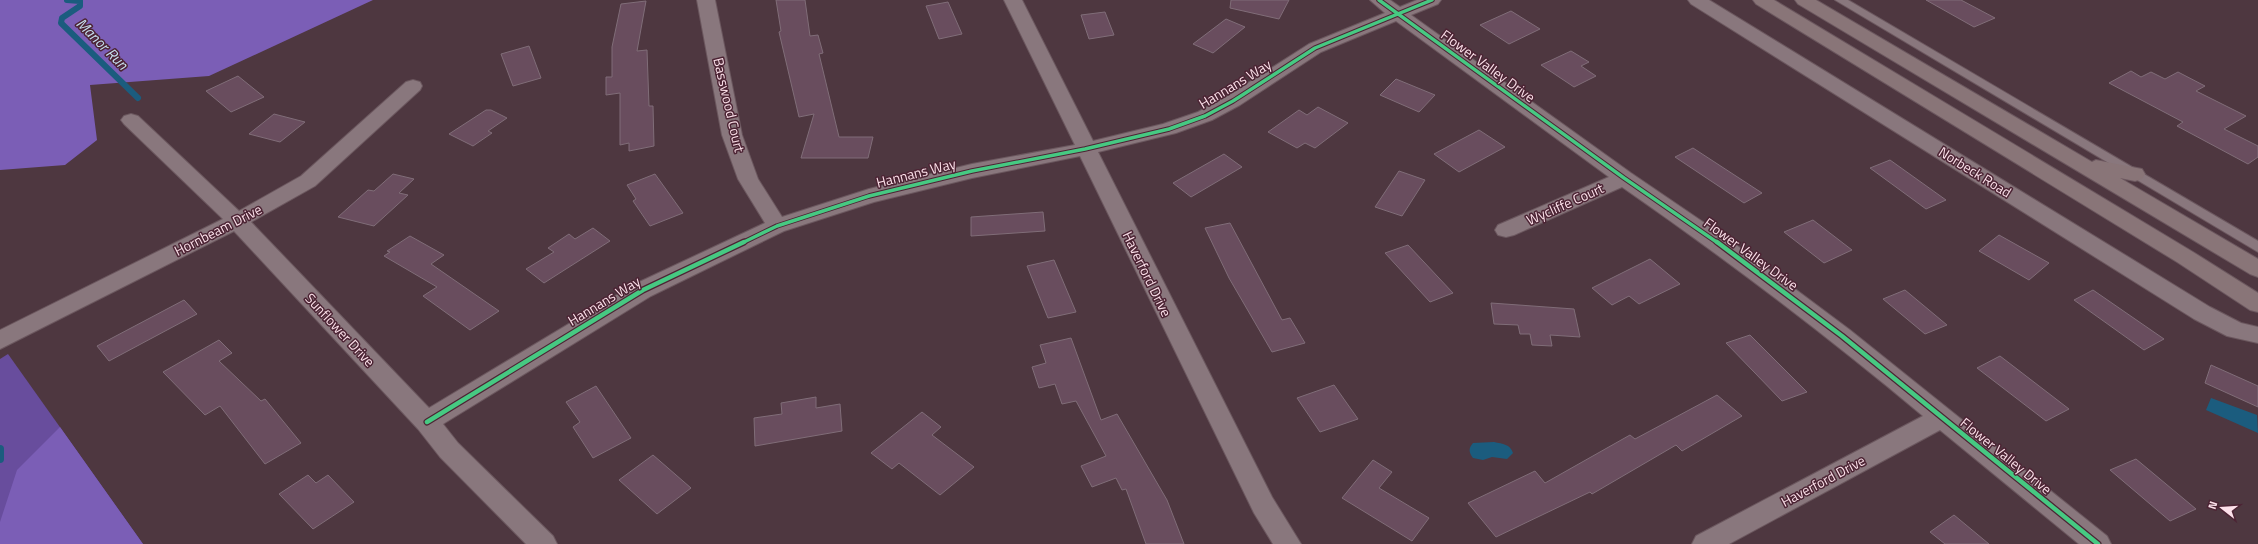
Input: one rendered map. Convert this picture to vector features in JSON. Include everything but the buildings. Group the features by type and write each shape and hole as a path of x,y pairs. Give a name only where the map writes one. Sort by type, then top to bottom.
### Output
{"main road":[{"path":"1762,0 2179,253 2258,304"},
{"path":"1804,0 2258,269"},
{"path":"2084,165 2134,174"}],"street":[{"name":"Basswood Court","path":"706,0 732,135 748,179 777,226"},
{"name":"Haverford Drive","path":"1012,0 1263,505 1288,544"},
{"name":"Flower Valley Drive","path":"1379,0 1624,178 1720,244 1842,336 1941,418 2098,544"},
{"name":"Hannans Way","path":"427,422 643,290 777,226 869,196 972,171 1085,149 1169,129 1205,116 1233,101 1315,48 1432,0"},
{"name":"Norbeck Road","path":"1697,0 2202,313 2235,330 2257,335"},
{"name":"Hornbeam Drive","path":"0,340 237,221 308,181 413,86"},
{"name":"Sunflower Drive","path":"130,120 237,221 427,422 449,450 544,544"},
{"name":"Wycliffe Court","path":"1506,230 1624,178"},
{"name":"Haverford Drive","path":"1705,544 1941,418"}],"lane":[{"path":"1840,0 2258,247"}],"shaded area":[{"path":"0,0 373,0 209,76 90,85 97,140 65,165 0,170"},
{"path":"8,354 143,544 0,544 0,359"},
{"path":"60,427 143,544 0,544 0,522 17,470"}],"water":[{"path":"2211,398 2257,415 2258,433 2206,410"},
{"path":"1494,442 1508,446 1513,453 1507,459 1492,457 1483,460 1473,458 1470,447 1473,443"}],"waterway":[{"name":"Manor Run","path":"67,0 80,1 80,6 62,18 61,23 138,98"},
{"name":"Manor Run","path":"0,449 0,459"}],"cycle path":[{"path":"1379,0 1624,178 1720,244 1842,336 2098,544"},
{"path":"427,422 643,290 777,226 869,196 972,171 1085,149 1169,129 1205,116 1233,101 1315,48 1432,0"}]}
